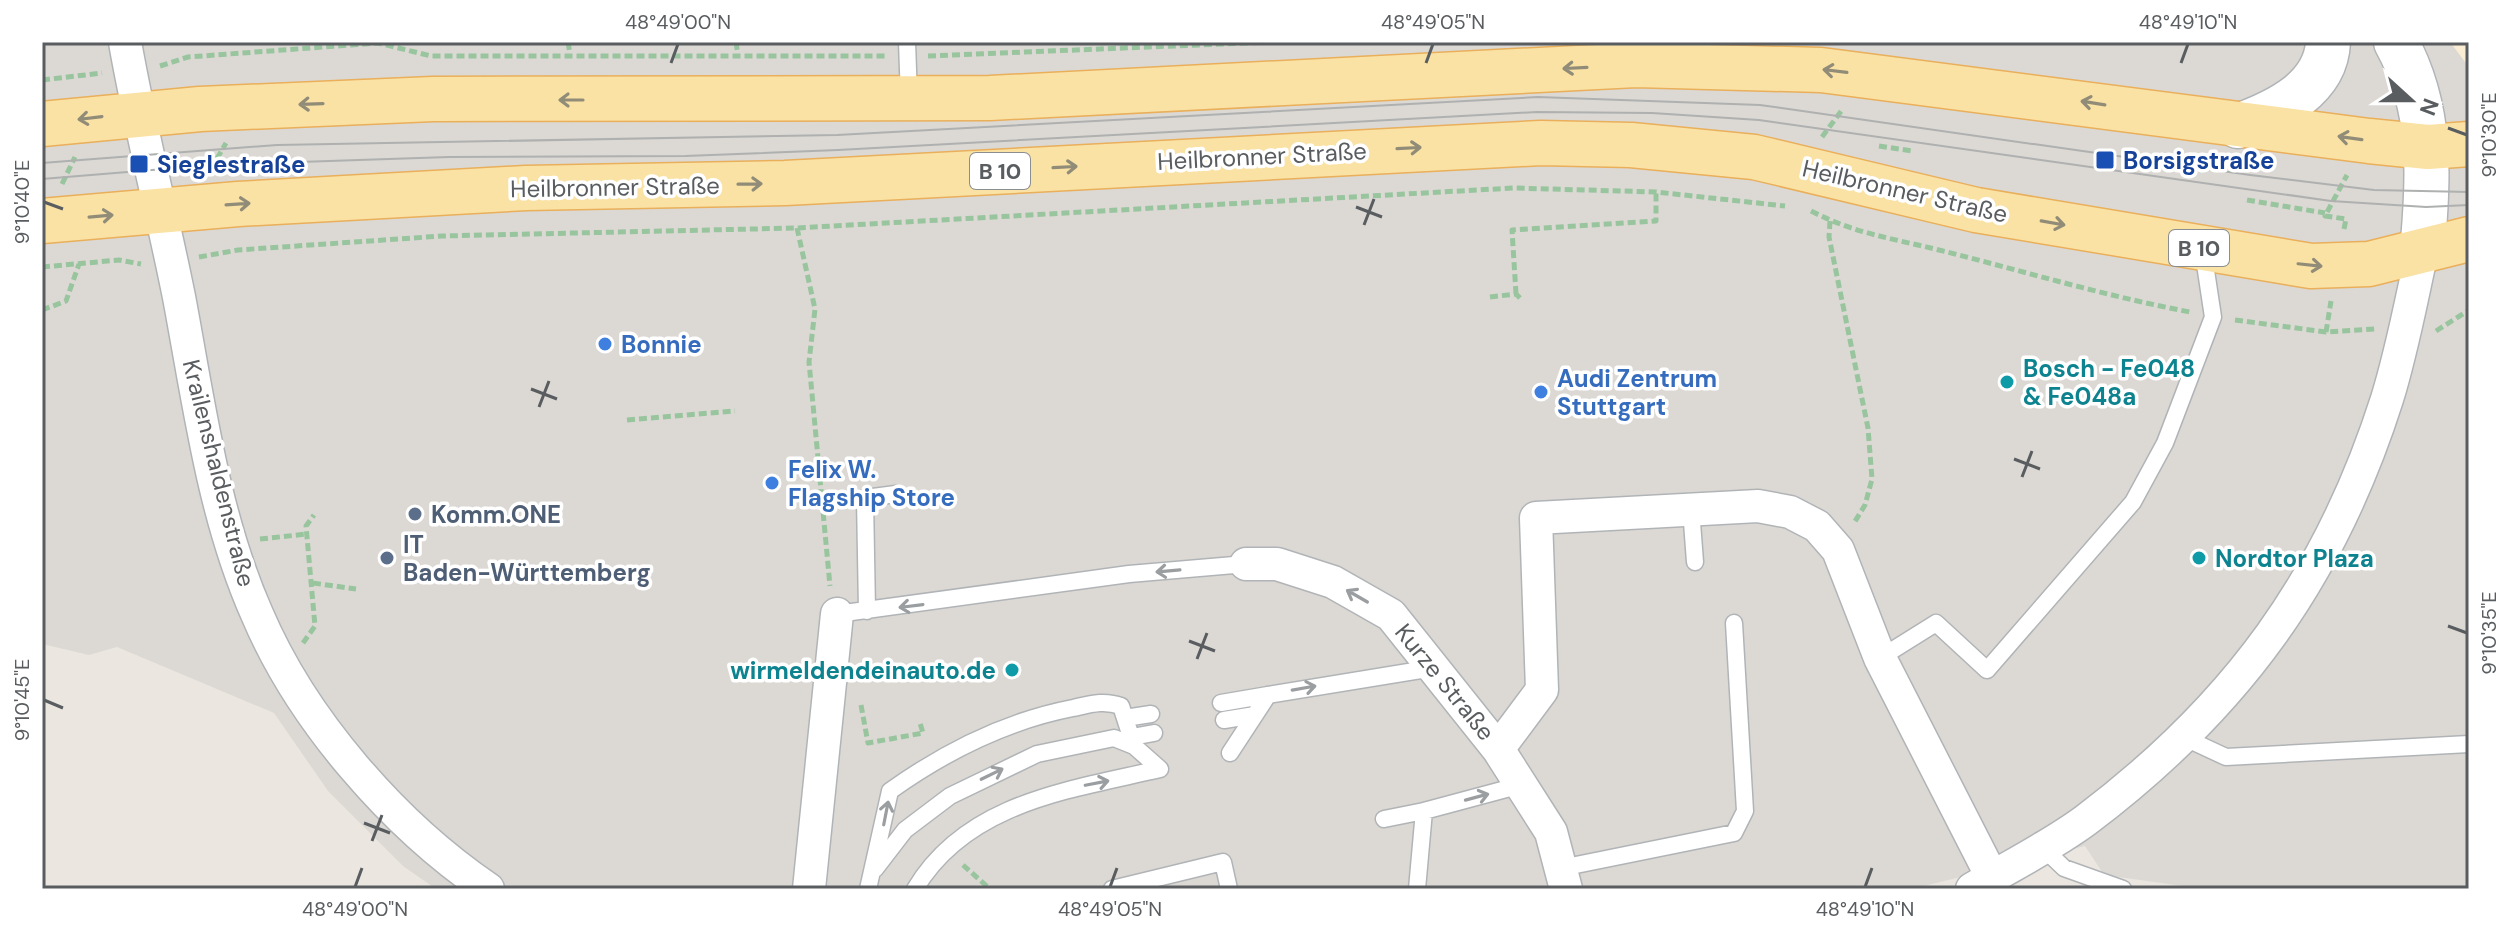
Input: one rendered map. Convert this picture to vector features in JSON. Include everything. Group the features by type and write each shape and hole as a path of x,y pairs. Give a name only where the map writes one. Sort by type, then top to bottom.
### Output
{"main road":[{"path":"2238,126 2289,103 2314,82 2324,61 2328,42"},
{"path":"2396,42 2421,106 2448,146 2422,252"},
{"path":"57,133 138,113 433,99 909,99 1636,65 1821,70 2083,102 2238,126 2448,146"},
{"name":"Heilbronner Straße","path":"42,221 161,210 526,188 785,183 1541,143 1631,145 1754,157 1976,210 2203,249 2337,267 2369,264 2469,239"}],"street":[{"path":"127,56 138,113"},
{"name":"Krailenshaldenstraße","path":"138,113 161,210 195,392 231,539 256,613 284,671 386,801 436,851 488,889"},
{"path":"1498,749 1542,690 1536,518 1758,506 1790,512 1817,526 1838,550 1880,658 1982,883 2084,821 2183,737 2230,689 2278,630 2338,522 2387,399 2422,252"},
{"name":"Kurze Straße","path":"1246,564 1277,564 1333,582 1391,615 1498,749 1551,832 1563,878"},
{"path":"809,889 852,612"}],"lane":[{"path":"907,49 909,99"},
{"path":"1880,658 1936,623 1987,670 2133,502 2165,443 2213,317 2203,249"},
{"path":"896,494 865,498 852,612 1129,574 1246,564"},
{"path":"1691,509 1695,562"},
{"path":"1563,878 1734,833 1745,811 1734,623"},
{"path":"1221,703 1433,668"},
{"path":"1231,736 1255,715 1268,695"},
{"path":"868,883 890,791 929,763 1031,716 1108,701 1121,706 1142,747 1160,769 1049,793 963,834 943,850 915,889"},
{"path":"1125,718 1151,714"},
{"path":"1142,747 1154,733"},
{"path":"2183,737 2226,757 2469,744"},
{"path":"868,883 905,830 950,796 991,774 1037,754 1114,738 1142,747"},
{"path":"1384,819 1521,785"},
{"path":"1417,889 1424,811"},
{"path":"2042,847 2064,868 2123,889"},
{"path":"1112,889 1230,860 1229,889"}],"path":[{"path":"568,42 570,54"},
{"path":"736,42 738,56"},
{"path":"90,263 88,189 58,191 57,133 44,80 127,56 164,66 188,57 378,43 431,56 738,56 907,49 1271,42"},
{"path":"1821,70 1818,98 1847,104 1818,143 1845,149 1836,178"},
{"path":"206,179 233,131"},
{"path":"2325,213 2348,168 2329,165 2332,136"},
{"path":"42,267 171,260 238,250 442,236 797,228 1513,188 1656,192 1767,202 1813,212 1830,223 2117,298 2213,317 2326,332 2346,219 2247,200"},
{"path":"1490,297 1518,296 1512,230 1656,221 1656,192"},
{"path":"1830,223 1829,237 1868,428 1872,479 1865,505 1838,550"},
{"path":"797,228 815,309 809,362 829,584 852,612"},
{"path":"42,310 66,301 79,264"},
{"path":"627,420 735,411"},
{"path":"314,515 306,526 315,626"},
{"path":"266,539 307,534"},
{"path":"313,583 356,589"},
{"path":"859,695 868,743 926,733 920,723"},
{"path":"943,850 990,889"}],"shaded area":[{"path":"42,42 2450,42 2469,67 2469,889 2204,889 2104,875 2085,846 1912,889 436,889 403,866 328,791 274,713 117,647 89,655 42,644"},
{"path":"2450,42 2469,42 2469,67 2458,54"}],"tram line":[{"path":"42,163 277,145 837,135 1538,97 1760,105 2250,175 2374,190 2469,192"},
{"path":"42,179 213,165 449,157 685,156 1537,112 1652,113 1759,120 2331,201 2426,207 2469,205"}],"place":[{"name":"Borsigstraße","path":"2105,160"},
{"name":"Sieglestraße","path":"139,164"},
{"name":"Bonnie","path":"605,344"},
{"name":"Bosch - Fe048 & Fe048a","path":"2007,382"},
{"name":"Audi Zentrum Stuttgart","path":"1541,392"},
{"name":"Felix W. Flagship Store","path":"772,483"},
{"name":"Komm.ONE","path":"415,514"},
{"name":"IT Baden-Württemberg","path":"387,558"},
{"name":"Nordtor Plaza","path":"2199,558"},
{"name":"wirmeldendeinauto.de","path":"1012,670"}]}
